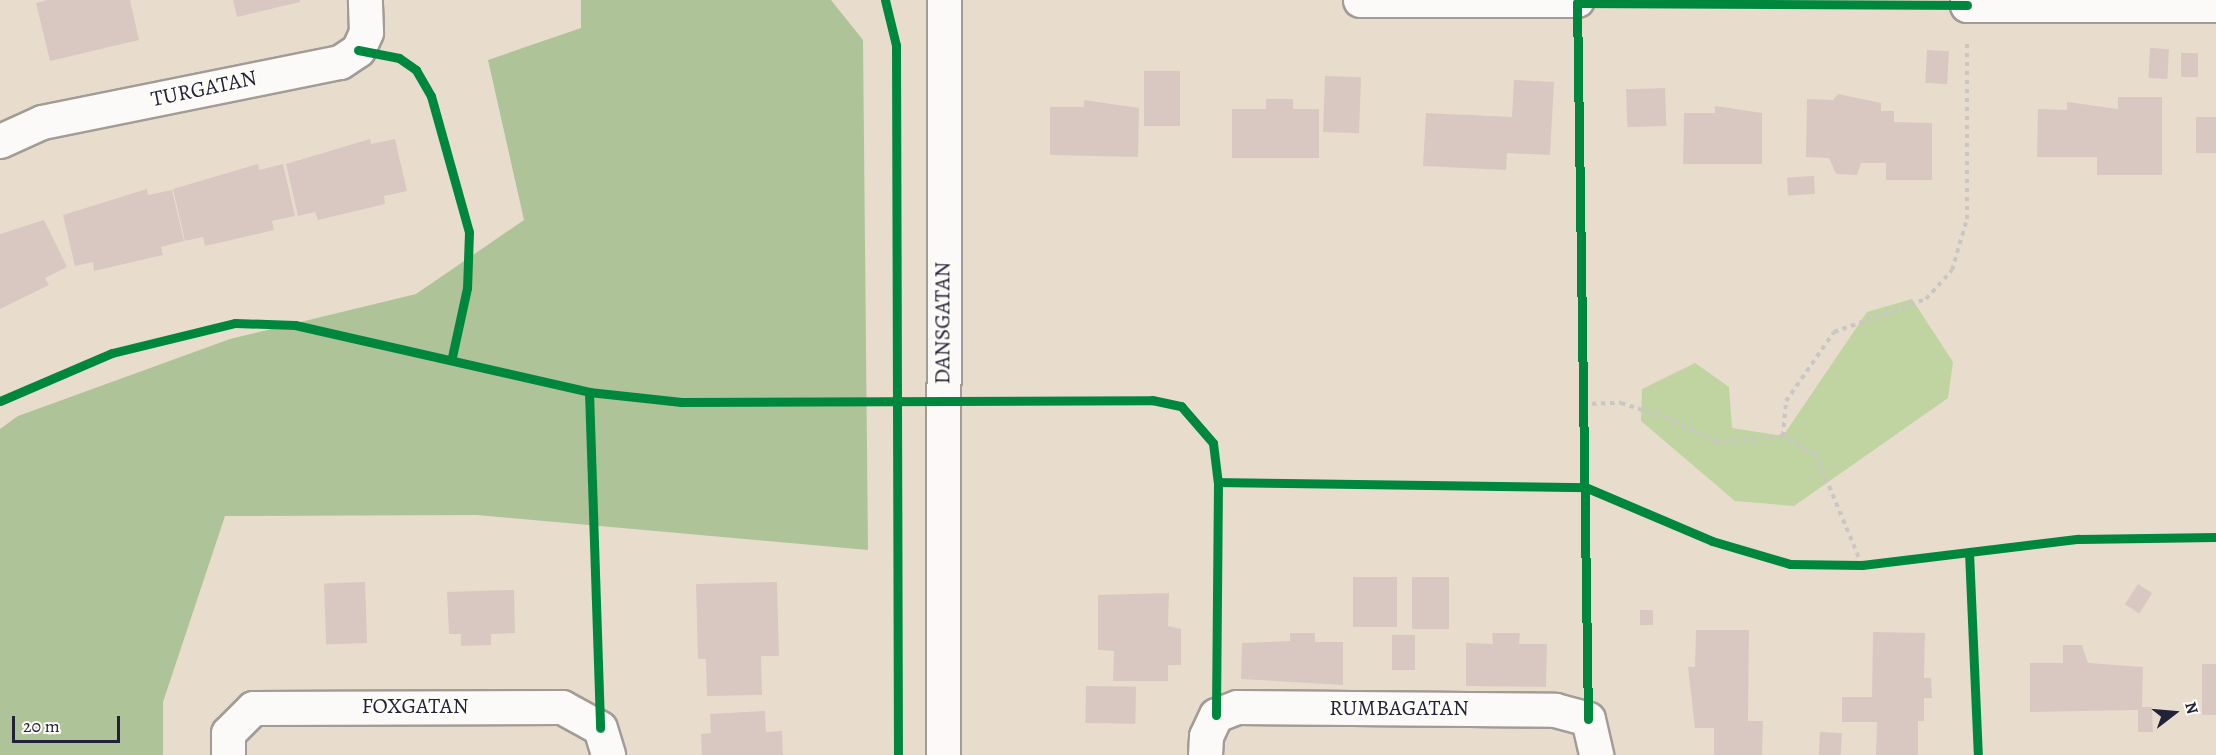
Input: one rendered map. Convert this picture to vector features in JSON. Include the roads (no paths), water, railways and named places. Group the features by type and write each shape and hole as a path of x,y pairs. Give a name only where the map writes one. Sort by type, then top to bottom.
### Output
{"street":[{"name":"TURGATAN","path":"0,141 42,122 340,62 358,50 366,32 365,0"},
{"name":"DANSGATAN","path":"943,755 944,0"},
{"path":"1360,0 1577,0"},
{"path":"1966,2 2216,5"},
{"name":"FOXGATAN","path":"228,755 228,733 253,708 562,707 600,729 608,755"},
{"name":"RUMBAGATAN","path":"1205,755 1206,736 1216,715 1249,707 1555,710 1588,719 1596,755"}]}
